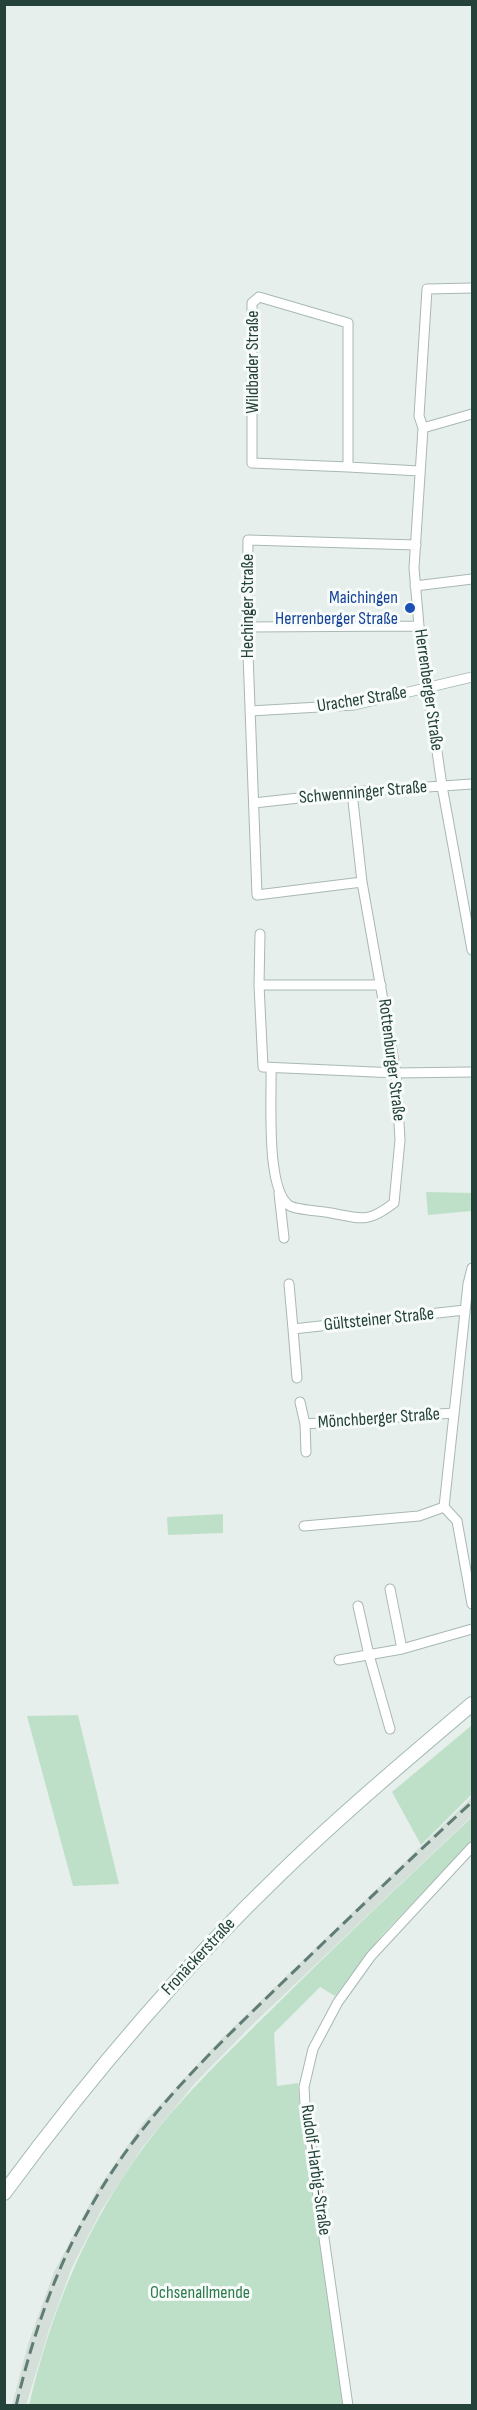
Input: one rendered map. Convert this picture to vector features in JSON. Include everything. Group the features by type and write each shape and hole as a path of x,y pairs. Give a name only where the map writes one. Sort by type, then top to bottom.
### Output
{"main road":[{"name":"Fronäckerstraße","path":"4,2193 93,2077 189,1967 326,1830 472,1704"}],"street":[{"name":"Herrenberger Straße","path":"472,288 427,289 419,416 423,428 419,471 415,586 442,786 468,903 472,950"},
{"name":"Wildbader Straße","path":"348,467 348,323 265,298 255,299 252,303 252,463 419,471"},
{"path":"423,428 472,414"},
{"name":"Hechinger Straße","path":"362,882 257,895 247,627 248,540 416,545"},
{"path":"415,586 472,579"},
{"path":"247,627 419,626"},
{"name":"Uracher Straße","path":"250,711 354,705 472,677"},
{"name":"Schwenninger Straße","path":"254,803 352,792 472,784"},
{"name":"Rottenburger Straße","path":"279,1193 290,1206 362,1219 377,1216 394,1203 400,1140 396,1073 362,882 352,792"},
{"path":"260,934 260,985 272,1161 279,1193 284,1238"},
{"path":"260,985 381,985"},
{"path":"267,1068 396,1073 472,1072"},
{"path":"472,1268 465,1310 444,1507 457,1521 472,1604"},
{"path":"289,1284 297,1378"},
{"name":"Gültsteiner Straße","path":"293,1329 465,1310"},
{"name":"Mönchberger Straße","path":"300,1402 305,1424 306,1452"},
{"name":"Mönchberger Straße","path":"305,1424 453,1413"},
{"path":"304,1526 419,1516 444,1507"},
{"path":"390,1589 402,1649"},
{"path":"358,1606 390,1729"},
{"path":"339,1660 402,1649 472,1629"},
{"name":"Rudolf-Harbig-Straße","path":"348,2406 304,2105 307,2068 320,2034 338,2002 371,1956 472,1847"}],"shaded area":[{"path":"472,1797 472,1816 253,2024 195,2083 142,2148 101,2211 72,2267 49,2330 26,2405 12,2405 28,2344 54,2272 97,2190 143,2123 218,2042"}],"green space":[{"path":"426,1192 472,1193 472,1211 428,1215"},
{"path":"223,1514 223,1533 168,1535 167,1517"},
{"path":"78,1715 119,1884 73,1886 27,1716"},
{"path":"472,1725 472,1794 421,1845 392,1792"},
{"name":"Ochsenallmende","path":"472,1817 472,1841 383,1934 335,1996 320,1987 274,2033 277,2086 298,2083 300,2115 345,2405 29,2406 48,2337 73,2270 105,2207 144,2147 187,2095 219,2062 343,1939"}],"railway":[{"path":"16,2406 38,2327 57,2276 93,2203 112,2171 134,2141 206,2058 472,1802"}],"place":[{"name":"Maichingen Herrenberger Straße","path":"410,608"}]}
